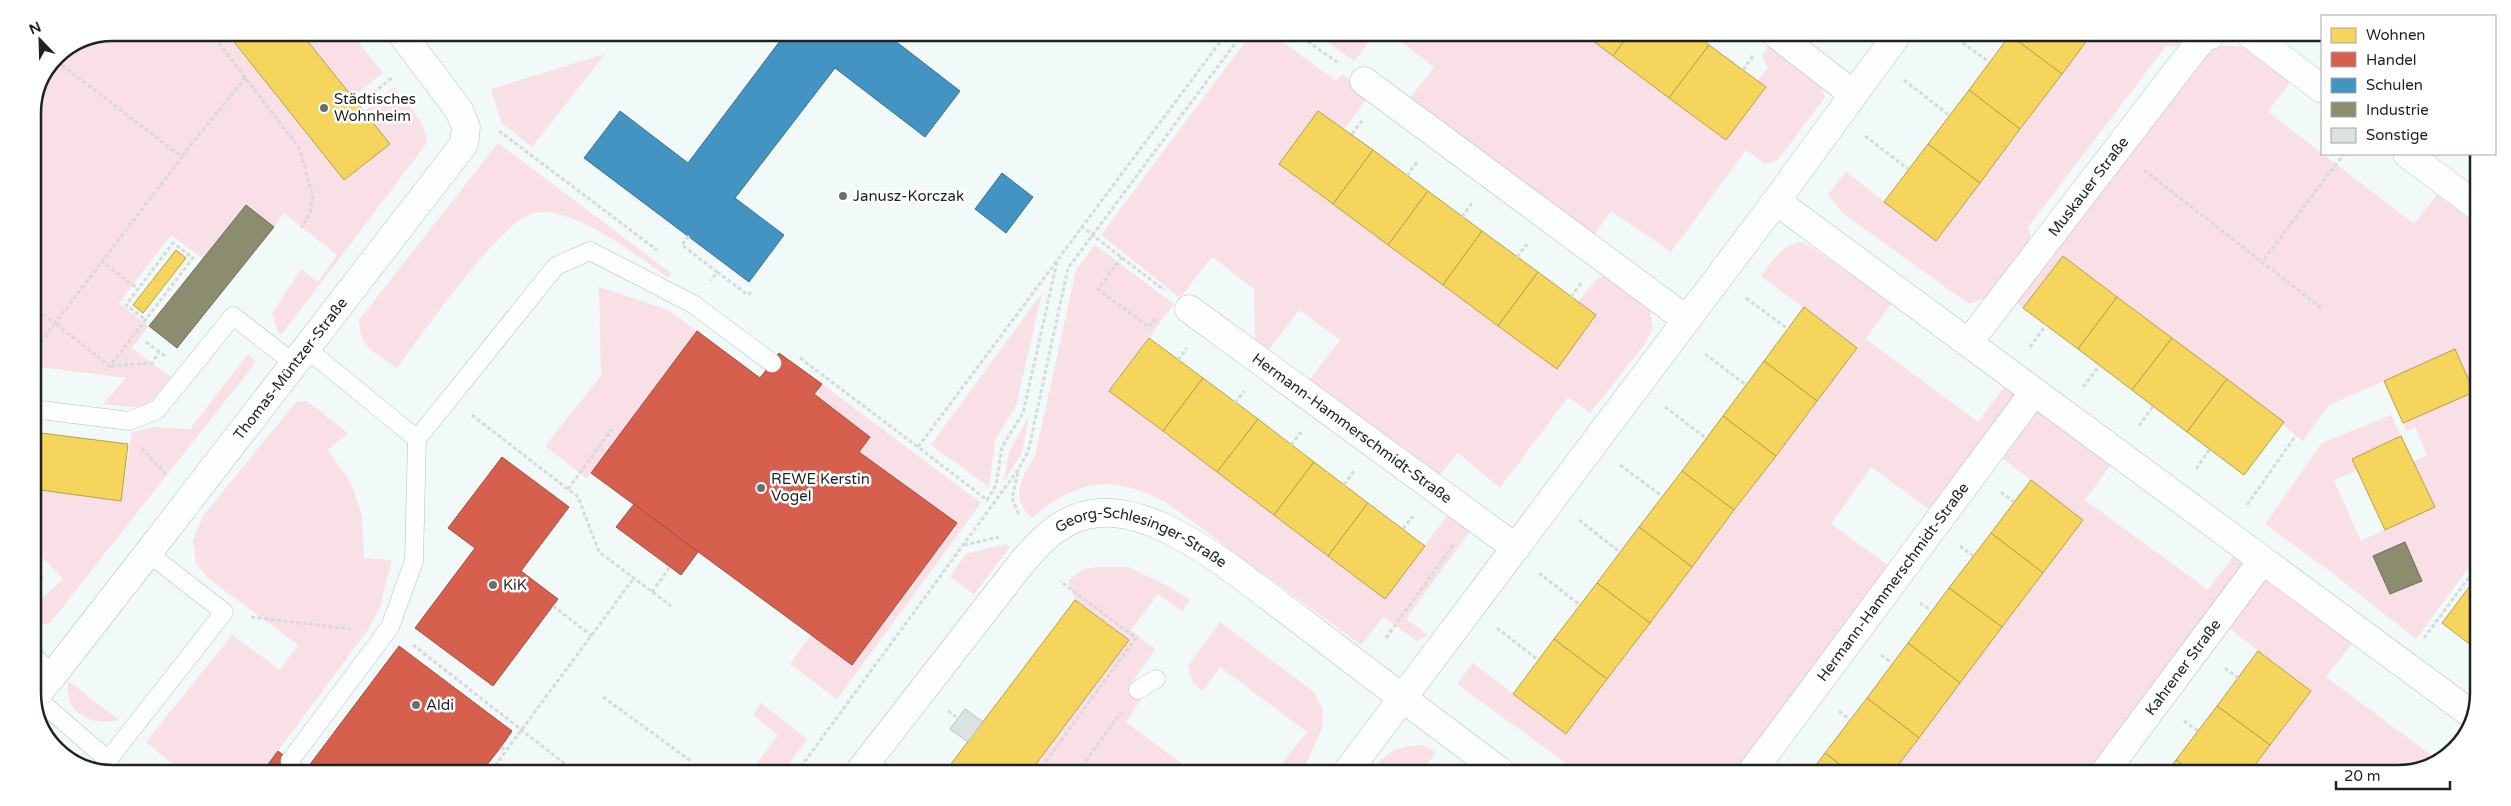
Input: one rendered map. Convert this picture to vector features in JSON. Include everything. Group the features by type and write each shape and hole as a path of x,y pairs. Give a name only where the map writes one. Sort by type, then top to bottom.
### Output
{"street":[{"name":"Thomas-Müntzer-Straße","path":"41,689 464,144 466,127 459,110 407,41"},
{"path":"1786,41 1853,94"},
{"path":"1351,765 1402,698 1525,558 1687,320 1893,41"},
{"name":"Muskauer Straße","path":"1969,342 2202,41"},
{"path":"2259,41 2321,88"},
{"path":"1364,81 1687,320"},
{"path":"2409,155 2470,201"},
{"path":"1776,201 2467,711"},
{"name":"Hermann-Hammerschmidt-Straße","path":"1180,303 1474,517 1525,558"},
{"name":"Hermann-Hammerschmidt-Straße","path":"1757,765 2034,392"},
{"name":"Georg-Schlesinger-Straße","path":"864,765 1020,565 1042,540 1051,531 1074,517 1099,513 1123,514 1175,533 1237,573 1402,698"},
{"name":"Kahrener Straße","path":"2109,765 2253,554"},
{"path":"1402,698 1492,765"}],"lane":[{"path":"290,761 390,627 414,561 417,439 556,266 590,251 693,304 772,363"},
{"path":"41,410 129,421 157,410 233,316 301,356 417,439"},
{"path":"42,704 108,760 224,612 148,553"},
{"path":"41,664 53,675"},
{"path":"1138,690 1156,679"}],"path":[{"path":"217,41 300,148 313,196 310,214 300,228"},
{"path":"1057,262 1023,413 1002,447 996,485 987,500 918,447 1221,41"},
{"path":"802,765 1018,470 1028,452 1068,268 1091,234 1237,41"},
{"path":"1307,41 1364,81"},
{"path":"1960,41 1989,62"},
{"path":"62,65 182,157"},
{"path":"358,105 398,73"},
{"path":"41,342 101,261 246,77"},
{"path":"1901,78 1949,114"},
{"path":"492,126 529,154"},
{"path":"1860,132 1908,169"},
{"path":"2118,149 2321,308"},
{"path":"2262,262 2343,155"},
{"path":"1081,226 1122,257 1180,303 1150,327 1098,289 1122,257"},
{"path":"689,236 682,245 748,295 751,292"},
{"path":"110,366 146,320 193,258 173,242 126,305 146,320"},
{"path":"101,261 138,289"},
{"path":"706,288 717,272"},
{"path":"1740,293 1788,329"},
{"path":"41,312 110,366 152,363 159,352"},
{"path":"2024,355 2046,325"},
{"path":"1698,349 1746,385"},
{"path":"2078,395 2099,366"},
{"path":"450,398 578,497 598,552 671,606"},
{"path":"1658,402 1706,438"},
{"path":"2138,428 2153,406"},
{"path":"129,421 130,436 172,481"},
{"path":"568,489 612,429"},
{"path":"2245,508 2296,436"},
{"path":"2194,471 2210,449"},
{"path":"1614,461 1662,496"},
{"path":"1018,470 1012,498 1015,507 1018,515 1042,540"},
{"path":"1572,515 1620,552"},
{"path":"1386,638 1474,517"},
{"path":"1525,558 1580,605"},
{"path":"652,592 670,567"},
{"path":"2421,641 2470,576"},
{"path":"495,765 634,578"},
{"path":"1043,765 1136,638 1060,581"},
{"path":"553,606 592,636"},
{"path":"224,612 353,629 390,627 566,765"},
{"path":"1491,623 1538,660"},
{"path":"1083,765 1138,690"},
{"path":"603,697 691,761"},
{"path":"501,747 506,750"}],"shaded area":[{"path":"114,41 357,41 383,73 352,97 364,112 394,87 420,120 427,143 282,334 278,332 272,313 301,269 318,282 337,255 284,213 274,227 246,205 203,259 171,235 119,303 149,326 132,348 171,377 155,397 143,406 128,407 103,404 126,378 41,367 41,114 43,99 53,73 60,65 65,65 65,60 73,53 99,43"},
{"path":"1246,41 1282,41 1336,81 1342,74 1370,95 1344,129 1318,111 1279,164 1557,369 1596,316 1578,302 1591,286 1602,277 1607,275 1642,298 1650,311 1653,328 1645,344 1590,413 1568,397 1500,488 1458,453 1437,478 1308,382 1340,340 1299,310 1268,351 1255,339 1254,289 1212,257 1180,298 1101,235"},
{"path":"1326,41 1370,41 1354,61"},
{"path":"1400,41 1593,41 1726,140 1766,88 1757,81 1768,68 1762,56 1771,42 1817,77 1825,97 1778,160 1765,164 1746,150 1671,252 1611,211 1592,239 1407,102 1434,67"},
{"path":"2086,41 2187,41 2183,46 2166,46 2028,227 2033,243 1993,295 1969,304 1841,212 1828,194 1846,172 1936,241"},
{"path":"2221,45 2242,47 2290,82 2268,112 2321,153 2321,155 2324,155 2414,224 2437,195 2470,219 2470,385 2455,350 2329,405 2303,441 2227,379 2063,256 2023,308 2014,300 2211,49"},
{"path":"605,54 532,147 501,122 491,89"},
{"path":"498,143 671,273 669,278 615,241 586,224 555,213 534,213 519,220 482,257 397,368 376,354 366,344 362,338 359,320"},
{"path":"1801,242 1810,246 1892,303 1866,339 1978,422 2005,386 2015,395 1930,510 1871,467 1831,524 1888,565 1740,765 1568,765 1457,684 1473,663 1566,734 1857,348 1761,276 1783,250"},
{"path":"1095,245 1174,304 1109,391 1385,599 1448,514 1471,530 1406,619 1428,635 1417,641 1383,617 1361,645 1167,503 1130,487 1113,484 1081,488 1065,495 1032,518 1025,510 1019,495 1020,487 1035,456 1076,270"},
{"path":"599,287 668,310 697,331 587,479 545,446 601,376"},
{"path":"1042,293 1016,406 995,440 989,487 931,445"},
{"path":"248,354 256,362 50,623 41,625 41,599 63,579 43,558 41,560 41,490 121,501 132,432 155,427 190,429"},
{"path":"822,384 981,503 837,699 790,664 811,635 852,665 957,524 859,452 870,436 814,394"},
{"path":"2470,393 2470,566 2416,639 2335,575 2265,524 2322,443 2391,415 2401,436 2352,459 2357,470 2334,480 2361,541 2434,507 2413,462 2427,455 2415,427 2406,431 2403,423"},
{"path":"307,401 348,433 328,450 351,483 362,516 364,558 392,560 380,607 367,631 267,765 174,765 146,742 232,635 280,670 298,645 209,579 196,564 193,540 203,516 296,402"},
{"path":"2036,409 2112,463 2085,500 2208,590 2234,555 2245,565 2097,765 1898,765 2083,520 1998,455"},
{"path":"1029,416 1022,452 1004,482 1009,452"},
{"path":"1005,544 1010,547 974,594 950,577 966,554"},
{"path":"1128,567 1166,585 1190,600 1182,611 1158,594 1131,630 1155,649 1131,684 1144,695 1126,722 1184,765 1035,765 1129,640 1075,600 1068,581 1084,569"},
{"path":"2264,578 2355,640 2326,677 2432,756 2421,761 2397,765 2255,765 2311,691 2226,626"},
{"path":"1220,622 1314,692 1323,710 1322,729 1305,765 1281,765 1307,732 1220,667 1203,691 1193,683 1188,666"},
{"path":"68,681 119,720 99,721 81,715 70,702"},
{"path":"761,703 807,739 788,765 756,765 778,735 753,715"},
{"path":"1423,745 1436,752 1427,764 1428,765 1381,765 1378,763 1388,754 1409,746"}],"building: Wohnen":[{"name":"Städtisches Wohnheim","path":"233,41 307,41 390,144 344,180"},
{"path":"1593,41 1624,41 1613,56"},
{"path":"1624,41 1704,41 1709,45 1669,98 1613,56"},
{"path":"2006,41 2018,41 2062,74 2020,129 1969,90"},
{"path":"2018,41 2087,41 2062,74"},
{"path":"1709,45 1766,87 1726,140 1669,98"},
{"path":"1969,90 2020,129 1980,183 1928,144"},
{"path":"1318,111 1373,150 1333,204 1279,164"},
{"path":"1928,144 1980,183 1936,241 1884,202"},
{"path":"1373,150 1428,191 1388,245 1333,204"},
{"path":"1428,191 1482,231 1443,285 1388,245"},
{"path":"1482,231 1538,272 1498,326 1443,285"},
{"path":"176,250 186,258 143,313 133,305"},
{"path":"2063,256 2117,297 2078,349 2023,308"},
{"path":"1538,272 1596,315 1557,369 1498,326"},
{"path":"2117,297 2172,338 2132,390 2078,349"},
{"path":"1804,307 1857,348 1817,401 1764,361"},
{"path":"1149,338 1203,378 1163,431 1109,391"},
{"path":"2172,338 2227,379 2187,432 2132,390"},
{"path":"2455,349 2470,383 2470,394 2403,423 2384,381"},
{"path":"1764,361 1817,401 1776,456 1723,416"},
{"path":"1203,378 1258,419 1217,472 1163,431"},
{"path":"2227,379 2284,422 2244,475 2187,432"},
{"path":"1723,416 1776,456 1734,510 1682,471"},
{"path":"1258,419 1314,462 1274,515 1217,472"},
{"path":"41,433 128,444 121,501 41,490"},
{"path":"2401,436 2435,507 2385,530 2352,459"},
{"path":"1314,462 1368,503 1328,556 1274,515"},
{"path":"1682,471 1734,510 1692,567 1639,527"},
{"path":"2031,480 2083,520 2043,573 1991,533"},
{"path":"1368,503 1425,546 1385,599 1328,556"},
{"path":"1639,527 1692,567 1650,623 1597,583"},
{"path":"1991,533 2043,573 2002,627 1949,588"},
{"path":"1597,583 1650,623 1607,679 1554,639"},
{"path":"2470,586 2470,644 2442,623"},
{"path":"1949,588 2002,627 1960,683 1908,643"},
{"path":"1075,600 1129,640 1035,765 950,765"},
{"path":"1554,639 1607,679 1566,734 1513,694"},
{"path":"1908,643 1960,683 1919,738 1867,698"},
{"path":"2258,651 2311,691 2270,745 2217,706"},
{"path":"1867,698 1919,738 1898,765 1841,765 1825,753"},
{"path":"2217,706 2270,745 2255,765 2183,765 2176,760"},
{"path":"1825,753 1841,765 1816,765"},
{"path":"2176,760 2183,765 2172,765"}],"building: Handel":[{"name":"REWE Kerstin Vogel","path":"697,331 760,378 779,353 822,384 814,394 870,437 859,452 957,523 852,665 591,473"},
{"name":"KiK","path":"502,457 569,507 521,571 558,599 493,686 415,628 475,548 448,528"},
{"path":"634,504 698,552 681,575 616,527"},
{"name":"Aldi","path":"399,646 512,731 487,765 310,765"},
{"path":"278,751 296,765 268,765"}],"building: Schulen":[{"path":"780,41 895,41 960,91 925,137 835,68 735,198 784,235 749,282 584,158 620,111 688,163"},
{"path":"1002,173 1033,197 1006,233 975,209"}],"building: Industrie":[{"path":"246,205 274,227 177,348 149,326"},
{"path":"2405,542 2422,581 2390,594 2373,556"}],"building: Sonstige":[{"path":"965,709 983,722 968,742 950,729"}],"place":[{"name":"Städtisches Wohnheim","path":"324,108"},
{"name":"Janusz-Korczak","path":"843,196"},
{"name":"REWE Kerstin Vogel","path":"761,488"},
{"name":"KiK","path":"493,585"},
{"name":"Aldi","path":"416,705"}]}
